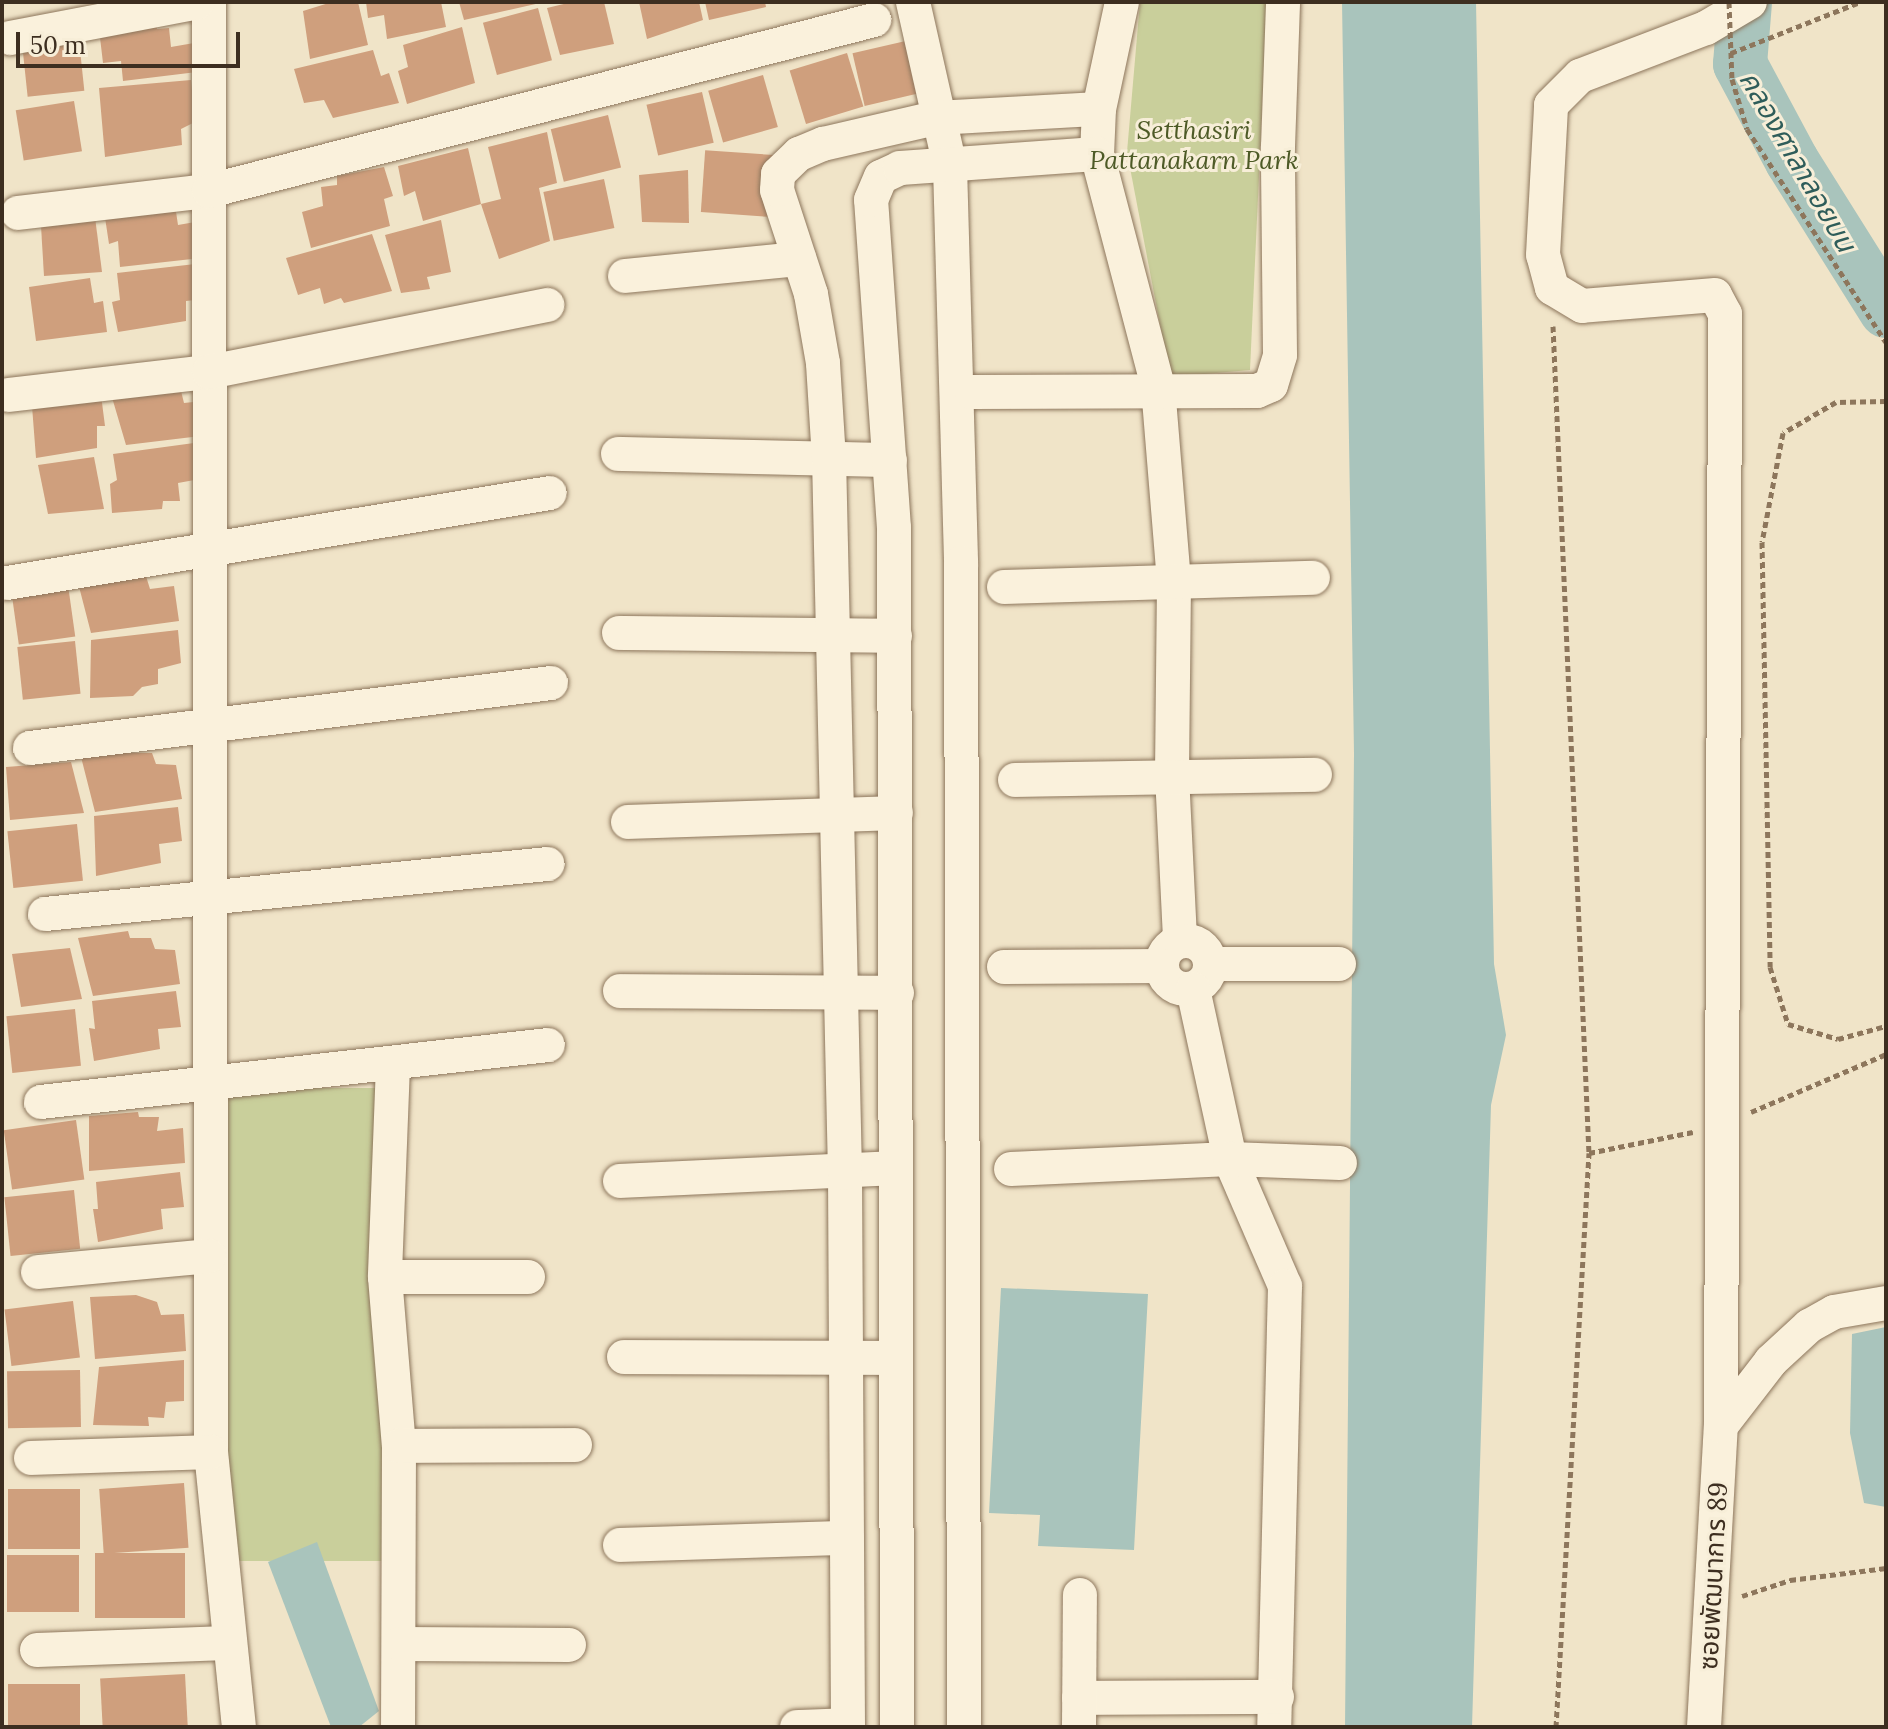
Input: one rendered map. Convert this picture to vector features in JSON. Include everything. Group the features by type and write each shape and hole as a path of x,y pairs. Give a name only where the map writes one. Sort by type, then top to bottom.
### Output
{"street":[{"path":"10,38 198,2"},
{"path":"209,2 211,1452 227,1643 239,1727"},
{"path":"913,2 936,118 950,166 961,563 964,1727"},
{"path":"1122,2 1099,109 1097,154 1158,387 1174,583 1172,985 1202,976 1339,964"},
{"path":"972,392 1158,387 1257,391 1271,385 1276,370 1283,2"},
{"path":"1552,288 1543,255 1551,105 1580,76 1736,6"},
{"path":"18,213 209,191 874,20"},
{"path":"797,1727 848,1726 843,1359 845,1173 839,995 839,816 829,459 823,363 811,294 777,190 778,174 799,154 823,144 936,118 1099,109"},
{"path":"897,1727 895,636 890,460 871,200 881,177 900,168 1097,154"},
{"path":"625,276 799,259"},
{"name":"ซอยพัฒนาการ 89","path":"1552,288 1582,306 1715,295 1725,314 1721,1426 1704,1727"},
{"path":"9,395 209,372 547,305"},
{"path":"618,454 890,460"},
{"path":"7,583 208,553 550,493"},
{"path":"1004,587 1313,578"},
{"path":"619,633 895,636"},
{"path":"30,748 551,683"},
{"path":"1015,780 1315,775"},
{"path":"628,822 896,813"},
{"path":"45,914 212,894 548,864"},
{"path":"1004,967 1171,954 1201,945 1202,976 1230,1159 1285,1286 1276,1712 1079,1712 1080,1595"},
{"path":"620,991 839,995 897,993"},
{"path":"41,1102 393,1065 548,1045"},
{"path":"393,1065 385,1277 399,1446 398,1727"},
{"path":"1011,1169 1230,1159 1340,1163"},
{"path":"620,1181 845,1173 896,1168"},
{"path":"38,1272 209,1256"},
{"path":"385,1277 528,1277"},
{"path":"1721,1426 1771,1361 1809,1326 1834,1312 1886,1303"},
{"path":"624,1357 896,1358"},
{"path":"399,1446 575,1445"},
{"path":"31,1458 211,1452"},
{"path":"620,1545 847,1538"},
{"path":"37,1650 227,1643"},
{"path":"400,1644 569,1645"}],"path":[{"path":"1734,52 1860,2"},
{"path":"1736,6 1732,79 1747,129 1886,342"},
{"path":"1552,288 1589,1153 1556,1727"},
{"path":"1886,401 1836,402 1783,433 1762,542 1770,967 1788,1024 1838,1039 1886,1026"},
{"path":"1589,1153 1721,1126 1827,1075 1886,1054"},
{"path":"1711,1606 1790,1580 1886,1568"}],"green space":[{"name":"Setthasiri Pattanakarn Park","path":"1140,2 1267,2 1250,370 1170,377 1127,152"},
{"path":"209,1088 392,1088 392,1561 209,1561"}],"water":[{"path":"1342,2 1476,2 1494,964 1506,1035 1491,1105 1472,1727 1345,1727 1354,753"},
{"path":"1001,1288 1148,1294 1134,1550 1038,1546 1040,1515 989,1513"},
{"path":"1886,1327 1886,1507 1864,1503 1850,1433 1852,1334"},
{"path":"317,1542 379,1711 359,1727 331,1727 268,1562"}],"building":[{"path":"332,2 358,2 368,45 310,59 303,11"},
{"path":"366,2 441,2 446,27 387,39 384,15 368,18"},
{"path":"459,2 540,2 540,3 464,20"},
{"path":"572,2 604,2 614,44 560,55 547,8"},
{"path":"639,2 699,2 703,20 647,39"},
{"path":"705,2 765,2 766,7 709,20"},
{"path":"538,8 552,60 497,75 483,23"},
{"path":"156,21 157,29 169,28 171,47 194,43 197,72 123,81 121,61 103,63 99,29"},
{"path":"462,27 475,83 407,104 398,71 408,67 403,45"},
{"path":"79,40 84,91 28,97 22,46"},
{"path":"910,40 922,93 865,106 853,53"},
{"path":"373,50 381,76 389,73 399,103 333,118 324,100 304,103 294,69"},
{"path":"847,53 863,107 806,124 790,71"},
{"path":"763,75 778,127 723,143 708,91"},
{"path":"191,80 195,122 181,129 182,145 105,157 99,88"},
{"path":"702,92 714,143 658,155 646,105"},
{"path":"74,101 82,151 24,161 16,110"},
{"path":"608,115 621,167 564,182 551,129"},
{"path":"547,132 557,183 539,188 550,241 499,259 481,204 501,199 488,147"},
{"path":"468,148 481,204 423,221 415,191 404,196 398,166"},
{"path":"705,150 773,155 769,217 701,212"},
{"path":"384,167 393,196 384,199 390,226 311,248 302,212 323,206 321,187 337,185 337,176"},
{"path":"688,170 689,223 642,222 639,175"},
{"path":"604,179 614,228 554,241 543,192"},
{"path":"175,205 178,225 201,221 201,258 120,267 118,241 109,244 104,211"},
{"path":"95,217 102,272 44,276 41,226"},
{"path":"441,220 451,272 427,277 430,289 401,293 385,235"},
{"path":"372,234 392,291 344,303 341,298 324,304 320,288 298,295 286,258"},
{"path":"204,263 204,299 186,301 186,321 118,332 112,302 120,300 117,273"},
{"path":"90,278 94,303 103,301 107,332 36,341 29,287"},
{"path":"180,387 184,403 203,401 209,435 126,445 111,394"},
{"path":"101,395 105,426 97,426 97,448 36,458 32,406"},
{"path":"194,443 200,479 178,483 180,501 163,501 162,509 112,513 110,484 117,480 113,454"},
{"path":"94,457 104,509 48,514 38,465"},
{"path":"145,573 150,589 174,586 179,621 91,633 76,575"},
{"path":"68,585 75,636 19,644 12,593"},
{"path":"178,630 181,663 158,669 158,684 142,687 133,696 90,698 91,640"},
{"path":"75,641 81,694 23,700 17,647"},
{"path":"130,746 131,753 152,753 156,764 176,765 182,799 95,812 80,753"},
{"path":"71,762 84,813 10,820 6,767"},
{"path":"178,807 182,841 159,844 161,863 96,876 94,816"},
{"path":"77,824 83,881 13,888 7,831"},
{"path":"128,931 130,938 151,938 155,949 175,950 180,984 93,996 78,938"},
{"path":"70,948 82,999 21,1007 12,954"},
{"path":"176,991 181,1027 158,1029 160,1049 94,1061 89,1028 95,1029 92,1001"},
{"path":"75,1009 81,1066 12,1073 6,1016"},
{"path":"138,1112 139,1117 159,1117 157,1131 183,1128 185,1163 89,1171 89,1116"},
{"path":"76,1120 84,1179 12,1190 4,1130"},
{"path":"180,1172 184,1207 161,1209 163,1229 98,1242 93,1209 98,1209 96,1182"},
{"path":"74,1190 80,1249 11,1256 4,1197"},
{"path":"136,1295 157,1302 161,1315 184,1314 186,1351 95,1359 90,1297"},
{"path":"73,1301 80,1358 11,1366 5,1309"},
{"path":"184,1360 184,1401 166,1402 164,1418 148,1417 149,1426 93,1425 99,1367"},
{"path":"80,1370 81,1427 8,1428 7,1371"},
{"path":"184,1483 189,1548 104,1554 99,1489"},
{"path":"8,1489 80,1489 80,1549 8,1549"},
{"path":"95,1553 185,1553 185,1618 95,1618"},
{"path":"7,1555 79,1555 79,1612 7,1612"},
{"path":"185,1674 188,1727 103,1727 100,1678"},
{"path":"8,1684 80,1684 80,1727 8,1727"}],"waterway":[{"name":"คลองศาลาลอยบน","path":"1745,2 1740,64 1792,161 1886,311"}]}
